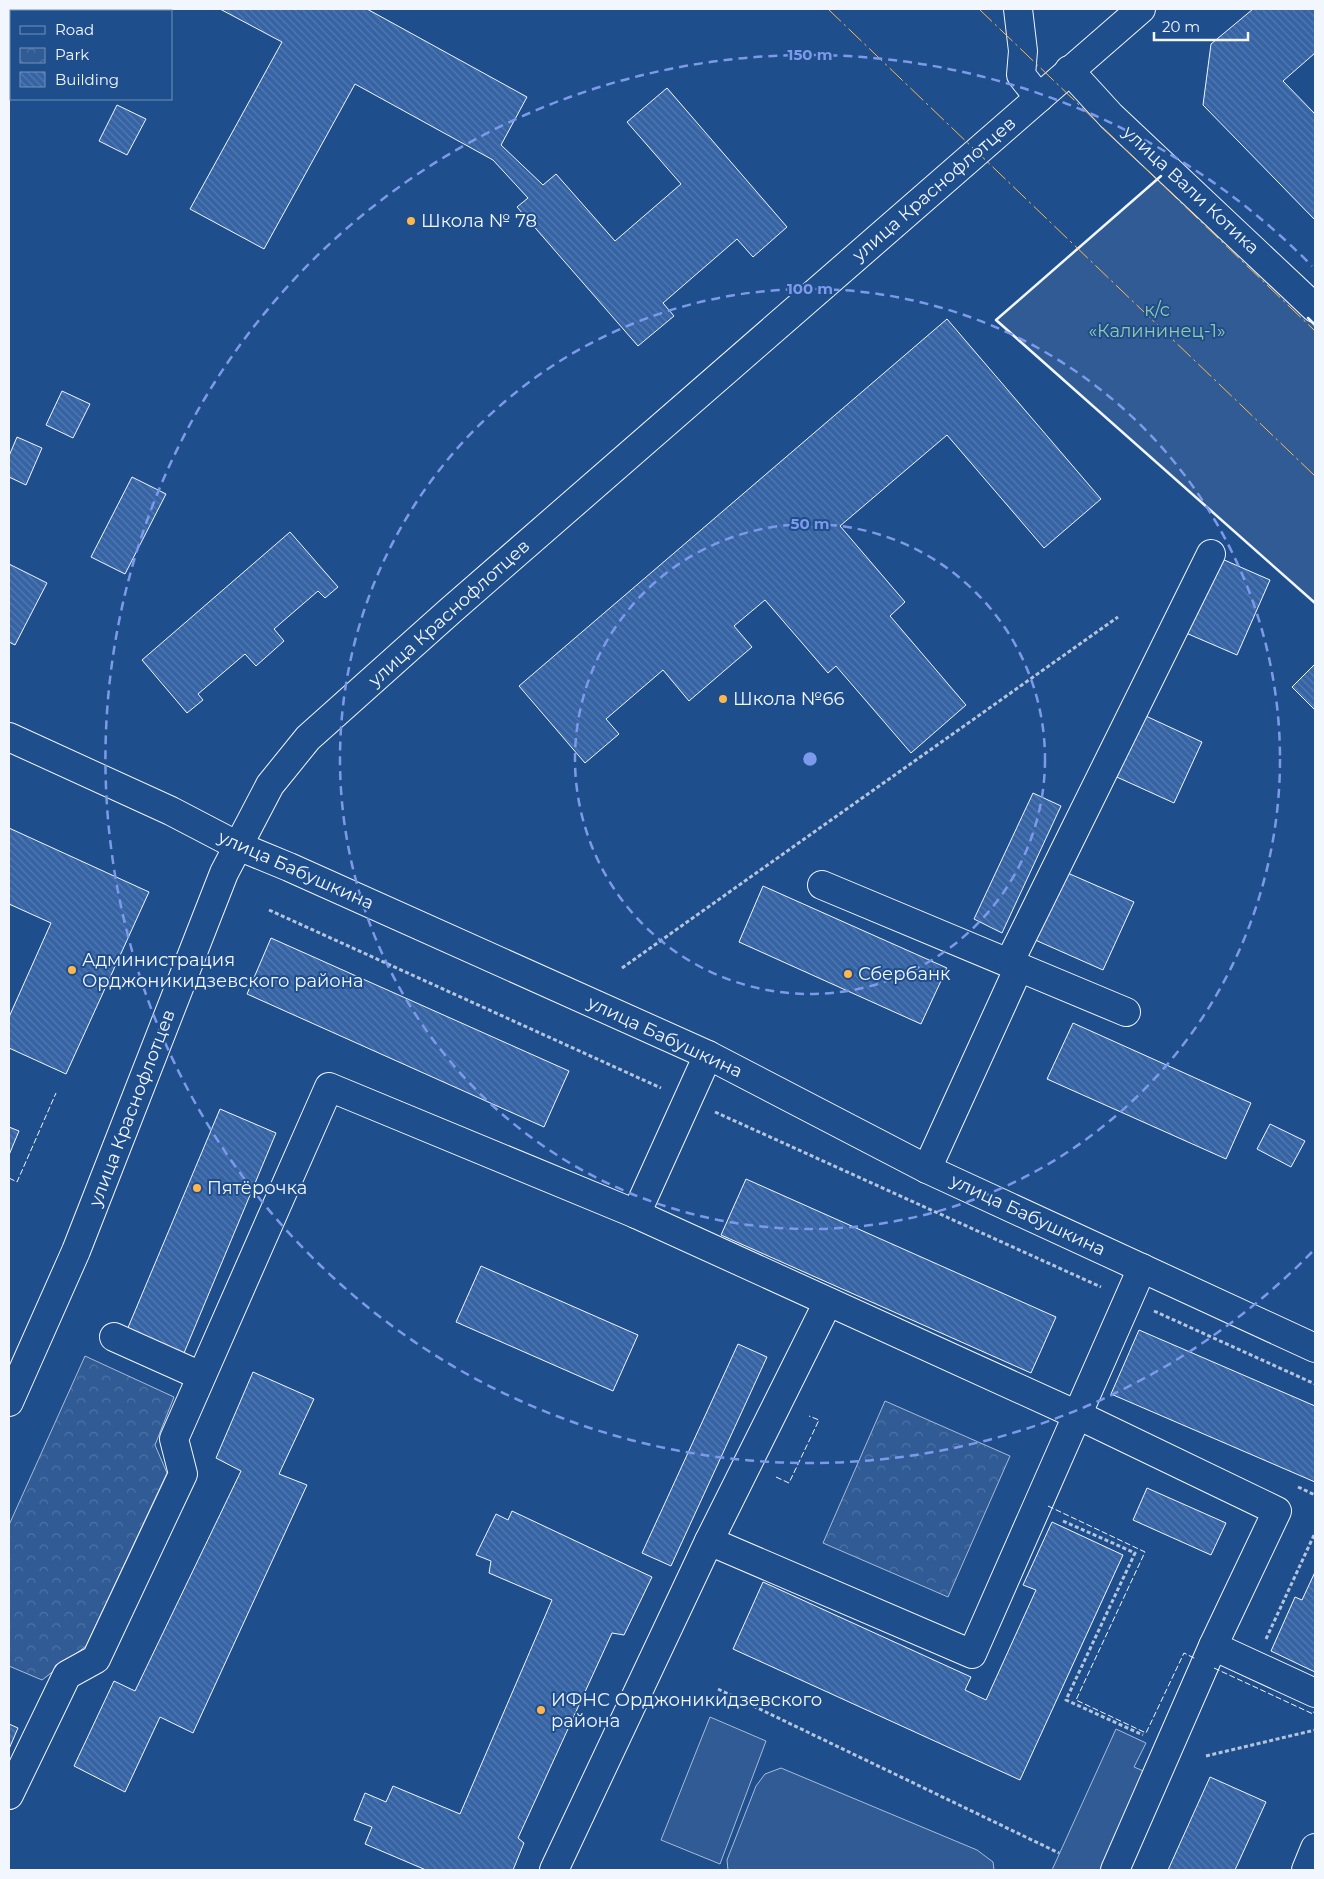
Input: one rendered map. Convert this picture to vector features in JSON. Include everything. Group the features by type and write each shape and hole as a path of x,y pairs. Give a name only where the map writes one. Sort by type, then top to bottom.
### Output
{"street":[{"path":"1018,9 1023,51 1021,74 1039,98"},
{"name":"улица Краснофлотцев","path":"9,1402 76,1251 224,873 270,785 308,738 450,611 1141,9"},
{"name":"улица Вали Котика","path":"1069,70 1111,116 1315,308"},
{"path":"927,1169 1014,965 1211,554"},
{"name":"улица Бабушкина","path":"9,737 171,811 238,846 298,871 708,1055 927,1169 1315,1348"},
{"path":"822,885 1126,1012"},
{"path":"636,1214 708,1055"},
{"path":"9,1795 66,1675 96,1659 178,1483 182,1474 174,1439 329,1087 636,1214 1077,1414 1277,1511 1213,1646 1115,1870"},
{"path":"709,1541 972,1654 1142,1268"},
{"path":"554,1870 709,1541 828,1302"},
{"path":"114,1337 202,1376"},
{"path":"1213,1646 1315,1693"},
{"path":"1306,1870 1315,1848"}],"path":[{"path":"622,968 1118,617"},
{"path":"269,910 1315,1384"},
{"path":"1297,1487 1315,1495"},
{"path":"1036,1508 1135,1553 1066,1700 1169,1746"},
{"path":"1264,1645 1315,1533"},
{"path":"718,1689 1059,1853"},
{"path":"1206,1756 1315,1730"}],"green space":[{"path":"85,1356 174,1397 155,1445 167,1473 86,1646 42,1680 9,1666 9,1525"},
{"path":"885,1401 1010,1456 948,1597 823,1543"}],"shaded area":[{"name":"к/с «Калининец-1»","path":"1161,176 1315,325 1315,603 996,320"},
{"path":"710,1717 766,1741 720,1864 661,1840"},
{"path":"1116,1729 1146,1743 1134,1767 1148,1773 1102,1870 1052,1870"},
{"path":"781,1768 977,1850 993,1862 994,1870 728,1870 727,1860 756,1786 765,1774"}],"building":[{"path":"220,9 367,9 527,97 501,145 543,185 556,174 615,241 681,184 627,122 667,88 787,227 753,257 737,239 663,303 674,316 638,346 517,207 528,198 493,160 355,84 264,249 190,209 282,42"},
{"path":"1253,9 1315,9 1315,53 1283,81 1315,114 1315,220 1203,105 1211,44"},
{"path":"117,105 146,119 127,155 99,141"},
{"path":"947,319 1101,499 1044,548 947,435 840,526 905,602 890,616 966,705 911,753 836,666 828,673 765,600 734,626 752,647 689,701 663,670 606,719 619,734 585,763 519,686"},
{"path":"62,391 90,404 73,438 46,425"},
{"path":"17,437 42,448 26,485 9,477 9,456"},
{"path":"132,477 166,494 125,574 91,557"},
{"path":"290,532 338,587 325,598 318,591 274,629 284,641 256,666 245,654 198,694 203,700 187,713 142,660"},
{"path":"1206,552 1270,580 1237,655 1172,627"},
{"path":"9,564 47,583 15,645 9,642"},
{"path":"1315,664 1315,710 1292,687"},
{"path":"1135,711 1202,742 1174,803 1108,773"},
{"path":"1033,793 1061,806 1002,933 974,919"},
{"name":"Администрация Орджоникидзевского района","path":"9,828 149,892 66,1074 9,1048 9,1017 51,923 9,904"},
{"path":"1063,871 1134,902 1103,970 1033,939"},
{"path":"763,886 947,968 921,1024 739,942"},
{"path":"271,938 569,1071 544,1127 247,994"},
{"path":"1073,1023 1251,1103 1226,1159 1047,1079"},
{"path":"220,1109 276,1133 184,1353 127,1330"},
{"path":"1270,1124 1305,1141 1291,1167 1257,1149"},
{"path":"9,1127 19,1131 9,1155"},
{"path":"746,1179 1056,1317 1031,1373 721,1235"},
{"path":"481,1266 638,1335 613,1391 456,1322"},
{"path":"1139,1330 1315,1406 1315,1482 1111,1394"},
{"path":"738,1344 767,1357 671,1566 642,1553"},
{"path":"253,1372 314,1399 279,1474 307,1485 193,1733 160,1717 125,1792 74,1766 114,1681 135,1691 241,1471 216,1458"},
{"path":"1147,1488 1226,1523 1211,1555 1133,1520"},
{"name":"ИФНС Орджоникидзевского района","path":"512,1511 652,1577 624,1635 612,1633 518,1838 524,1843 513,1870 426,1870 365,1844 372,1827 354,1820 365,1793 386,1802 393,1786 460,1814 552,1600 489,1573 491,1561 476,1555 496,1514 508,1520"},
{"path":"1052,1522 1123,1555 1020,1780 733,1649 763,1582 971,1677 965,1690 986,1700 1036,1590 1023,1585"},
{"path":"1315,1572 1315,1672 1271,1651 1295,1597 1302,1600"},
{"path":"9,1724 18,1728 9,1749"},
{"path":"1210,1777 1266,1802 1235,1870 1168,1870"}],"fence":[{"path":"9,1178 17,1182 56,1093"},
{"path":"776,1477 789,1483 819,1420 809,1416"},
{"path":"1048,1506 1145,1552 1076,1700 1146,1733 1184,1653 1196,1659"},
{"path":"1214,1668 1313,1714 1315,1710"}],"wall":[{"path":"1161,176 996,320 1315,603"},
{"path":"1308,318 1315,325"}],"power":[{"path":"828,9 1315,476"},
{"path":"979,9 1315,331"}],"place":[{"name":"Школа № 78","path":"411,221"},
{"name":"Школа №66","path":"723,699"},
{"name":"Администрация Орджоникидзевского района","path":"72,970"},
{"name":"Сбербанк","path":"848,974"},
{"name":"Пятёрочка","path":"197,1188"},
{"name":"ИФНС Орджоникидзевского района","path":"541,1710"}]}
